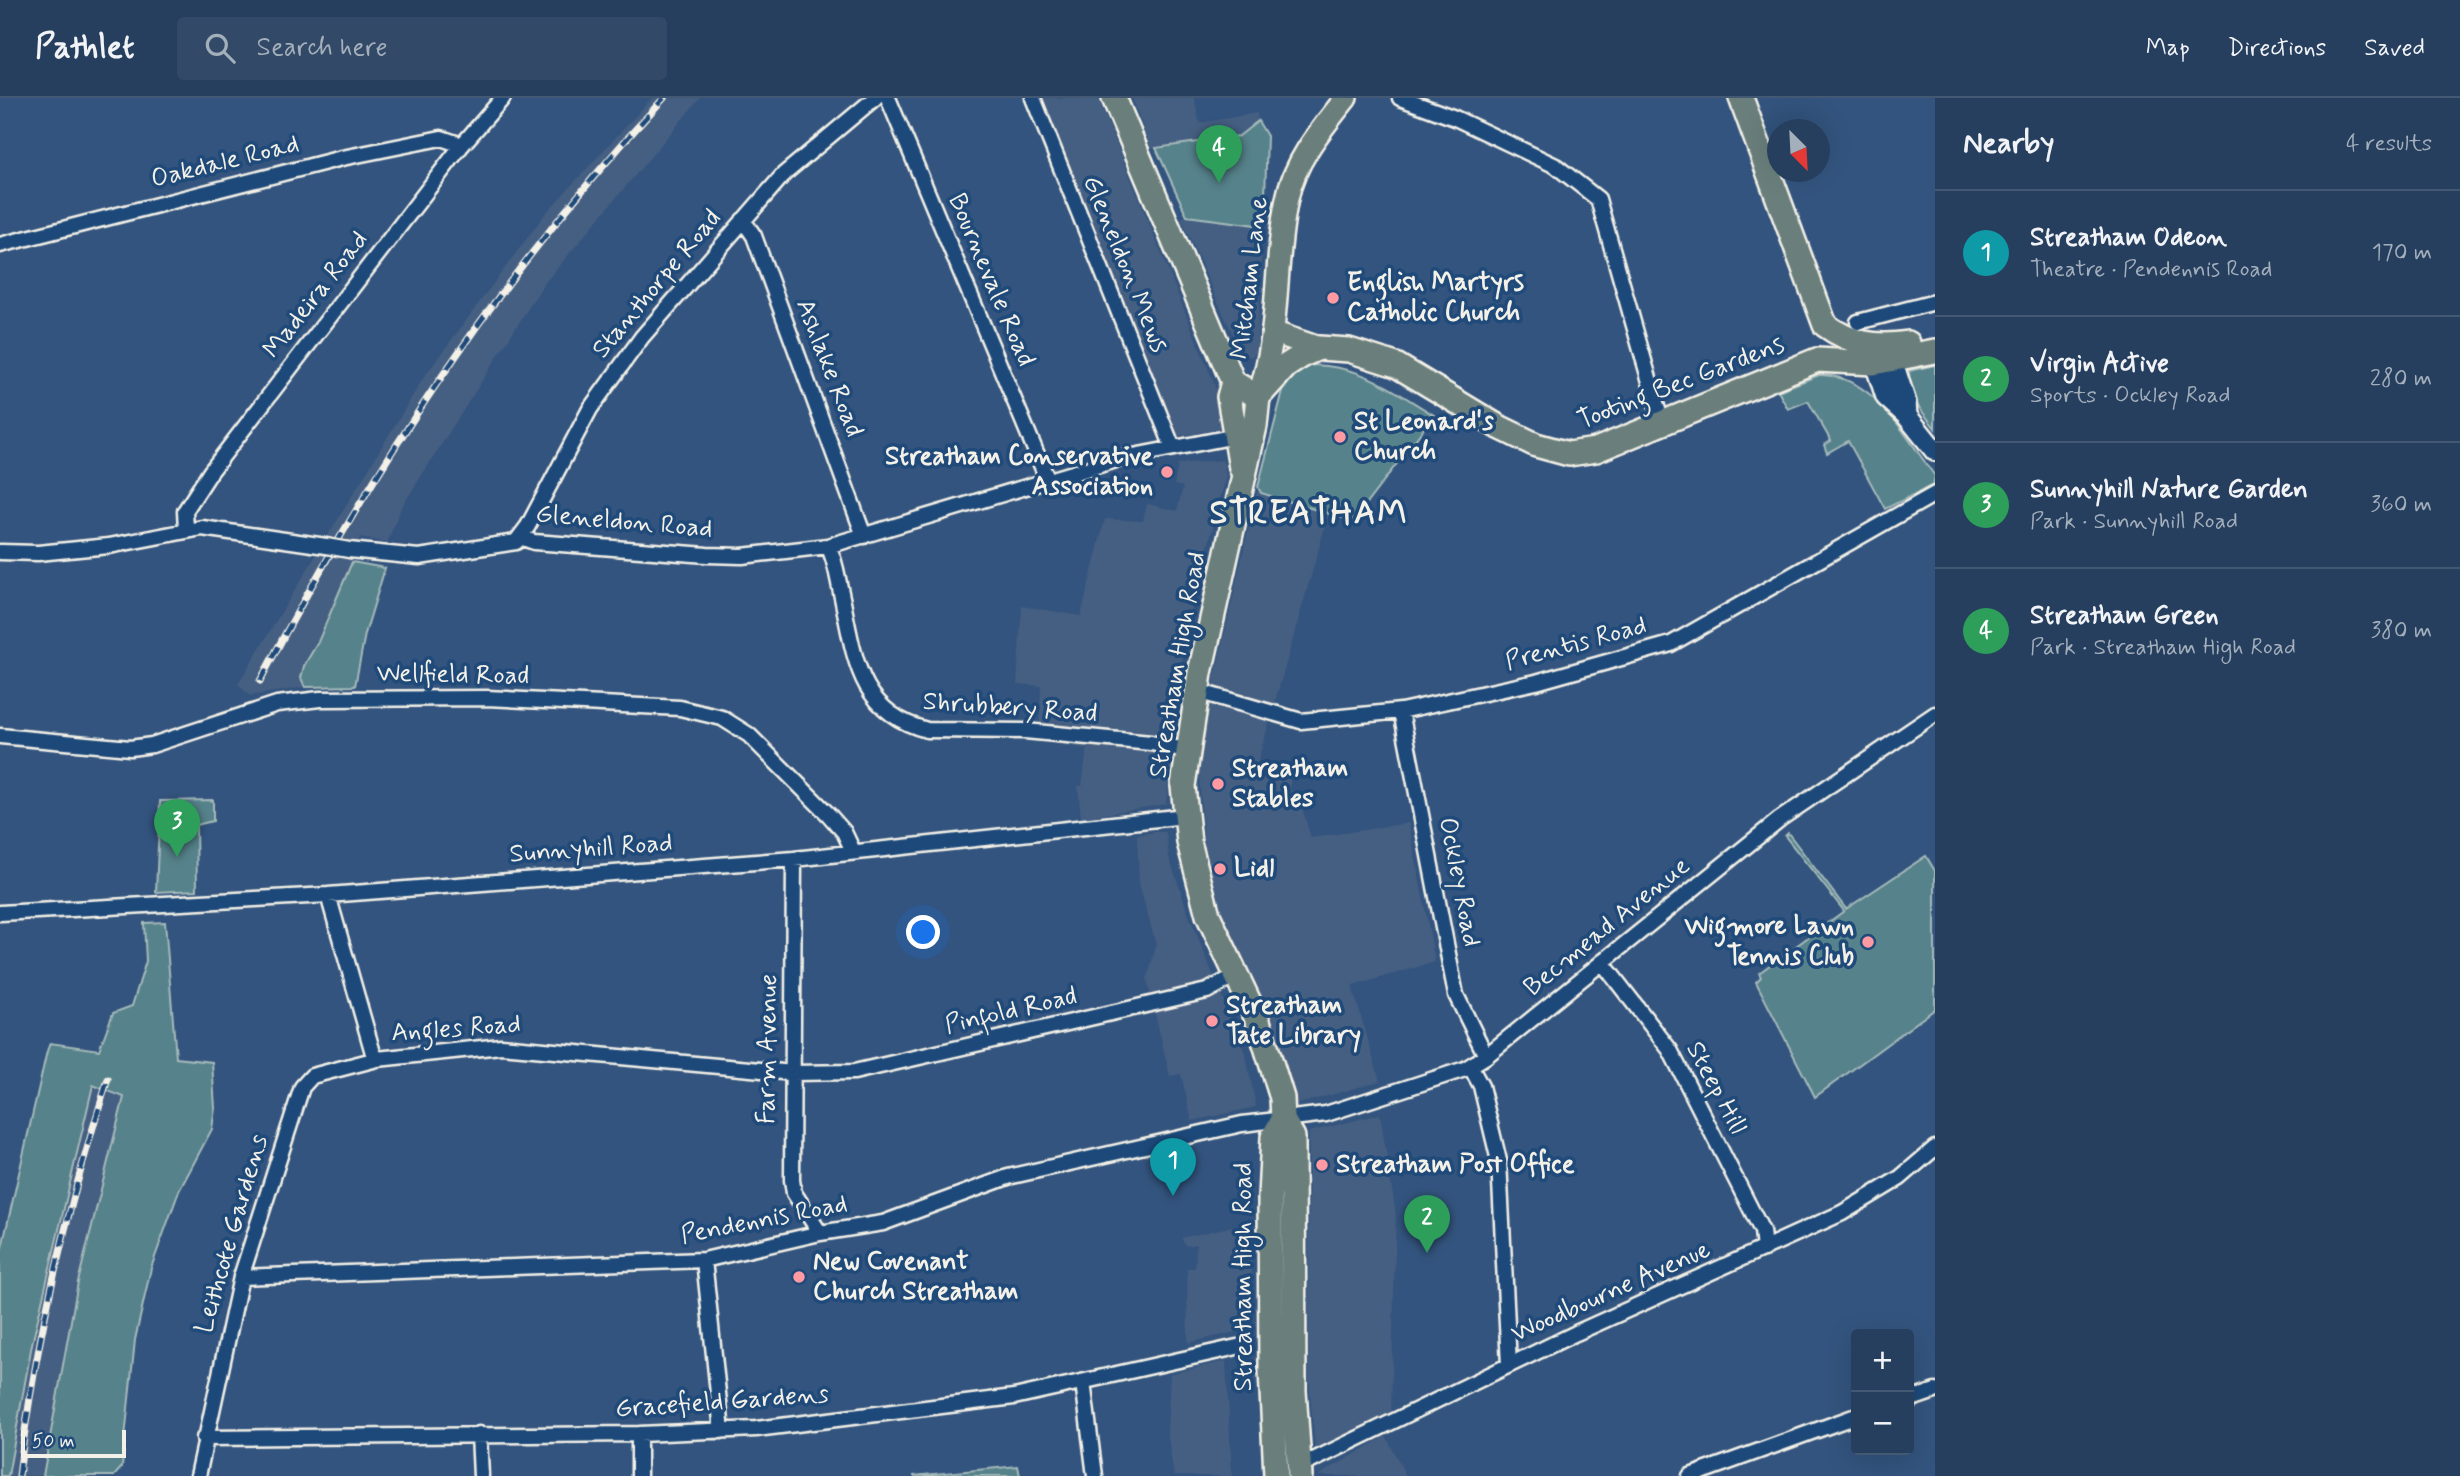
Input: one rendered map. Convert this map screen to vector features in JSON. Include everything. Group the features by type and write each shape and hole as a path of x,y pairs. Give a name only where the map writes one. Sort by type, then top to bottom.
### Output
{"highway":[{"name":"Streatham High Road","path":"1114,98 1233,382 1229,397 1243,474"},
{"path":"1741,98 1831,329 1879,354 1935,351"},
{"path":"1818,360 1831,329"},
{"path":"1879,354 1935,340"},
{"path":"1233,382 1258,397 1269,389 1286,366 1319,348"},
{"name":"Tooting Bec Gardens","path":"1319,348 1364,353 1396,365 1497,426 1536,445 1569,454 1596,450 1818,360 1879,354"},
{"name":"Streatham High Road","path":"1258,397 1255,426 1186,750 1185,816 1208,915 1258,1021 1279,1082 1283,1120 1273,1137 1270,1197 1270,1331 1276,1476"},
{"path":"1283,1120 1293,1137 1295,1439 1300,1471"}],"main road":[{"name":"Mitcham Lane","path":"1258,397 1275,333 1287,198 1298,167 1346,98"},
{"path":"1275,333 1319,348"},
{"path":"1879,354 1886,397 1907,416 1935,452"}],"street":[{"name":"Madeira Road","path":"186,530 185,511 211,471 463,145 503,98"},
{"name":"Stanthorpe Road","path":"520,537 590,409 611,377 784,174 875,98"},
{"name":"Bournevale Road","path":"888,98 1048,481"},
{"name":"Gleneldon Mews","path":"1033,98 1172,448"},
{"path":"1400,98 1455,118 1556,166 1598,199 1662,424"},
{"name":"Oakdale Road","path":"0,245 356,155 441,138 463,145"},
{"name":"Ashlake Road","path":"743,220 754,236 864,536"},
{"path":"1858,322 1935,302"},
{"name":"Gleneldon Road","path":"0,552 38,553 109,546 186,530 225,529 364,552 419,557 510,545 520,537 534,542 742,556 828,546 1123,458 1236,436"},
{"name":"Prentis Road","path":"1197,691 1301,721 1401,711 1535,682 1671,644 1935,494"},
{"name":"Shrubbery Road","path":"828,546 860,676 872,697 904,724 927,730 1074,736 1186,750"},
{"name":"Wellfield Road","path":"0,736 124,748 141,747 277,704 327,699 487,698 680,708 722,718 749,735 836,823 853,851"},
{"name":"Ockley Road","path":"1401,711 1456,995 1486,1056"},
{"name":"Becmead Avenue","path":"1283,1120 1326,1114 1470,1066 1486,1056 1780,819 1935,714"},
{"name":"Sunnyhill Road","path":"0,914 328,895 794,859 1185,816"},
{"name":"Farm Avenue","path":"794,859 792,1180 794,1193 820,1233"},
{"name":"Angles Road","path":"328,895 373,1053 377,1059 501,1046 793,1073"},
{"name":"Steep Hill","path":"1602,962 1670,1050 1762,1231 1764,1249"},
{"name":"Pinfold Road","path":"793,1073 855,1072 1207,991 1235,976"},
{"name":"Leithcote Gardens","path":"198,1476 204,1437 241,1277 302,1087 312,1076 377,1059"},
{"path":"1470,1066 1481,1086 1499,1161 1509,1365"},
{"name":"Pendennis Road","path":"241,1277 704,1260 820,1233 883,1223 1008,1177 1215,1130 1283,1120"},
{"name":"Woodbourne Avenue","path":"1300,1471 1509,1365 1858,1205 1900,1178 1935,1147"},
{"path":"704,1260 722,1431"},
{"name":"Gracefield Gardens","path":"204,1437 722,1431 952,1406 1083,1382 1237,1347"},
{"path":"1083,1382 1095,1476"},
{"path":"1914,1397 1935,1391"},
{"path":"1690,1476 1851,1418"},
{"path":"479,1434 481,1476"},
{"path":"639,1434 639,1476"}],"shaded area":[{"path":"652,98 700,98 543,285 401,508 387,543 360,537 347,578 301,678 305,687 250,696 238,684 424,377 545,214"},
{"path":"1033,98 1098,98 1212,378 1221,405 1223,425 1220,429 1175,437"},
{"path":"1132,98 1194,98 1200,123 1257,113 1258,121 1239,136 1151,149"},
{"path":"1187,216 1263,225 1257,352 1251,357 1244,356 1226,320 1181,218"},
{"path":"1223,460 1226,477 1185,635 1166,804 1081,818 1078,786 1082,786 1087,749 1039,741 1041,686 1017,684 1022,606 1081,616 1105,519 1143,521 1147,504 1177,511 1183,487 1174,485 1178,464"},
{"path":"1258,487 1261,493 1329,513 1256,768 1290,768 1290,791 1297,791 1311,838 1409,823 1435,962 1352,986 1380,1081 1295,1105 1284,1056 1226,930 1206,862 1201,806 1198,751"},
{"path":"1166,832 1169,857 1190,918 1246,1055 1256,1107 1192,1121 1181,1074 1170,1076 1147,980 1156,945 1139,884 1137,835"},
{"path":"92,1085 124,1096 78,1282 43,1476 8,1476 32,1344"},
{"path":"1380,1114 1396,1215 1391,1413 1315,1449 1309,1381 1309,1132"},
{"path":"1251,1222 1252,1328 1188,1343 1187,1268 1195,1268 1196,1244 1186,1246 1181,1238"},
{"path":"1226,1361 1232,1476 1174,1476 1167,1432 1170,1374"},
{"path":"1386,1436 1406,1476 1319,1476 1319,1475"}],"green space":[{"path":"1258,121 1267,136 1264,226 1187,216 1156,148 1239,136"},
{"path":"1313,365 1331,366 1362,375 1390,388 1434,415 1353,521 1261,493 1258,487 1283,391 1294,374"},
{"path":"1935,365 1935,428 1911,397 1909,371"},
{"path":"1819,375 1839,377 1872,396 1900,427 1935,476 1933,485 1885,509 1848,441 1827,453 1824,445 1831,441 1808,401 1788,409 1778,391"},
{"path":"352,562 385,568 365,634 355,686 305,687 301,678 304,666 318,642"},
{"path":"213,800 213,821 196,825 197,890 156,892 160,801"},
{"name":"Wigmore Lawn Tennis Club","path":"1788,833 1846,909 1926,856 1935,871 1935,1009 1815,1097 1756,982 1761,977 1759,973 1844,911 1785,836"},
{"path":"165,922 176,1058 212,1062 215,1108 212,1129 179,1191 151,1268 135,1340 122,1467 114,1476 43,1476 78,1282 124,1097 93,1085 32,1344 8,1476 0,1476 0,1256 47,1051 50,1043 99,1050 113,1013 132,1006 146,961 144,923"},
{"path":"1018,1466 1020,1476 913,1476"}],"railway":[{"path":"260,681 347,525 442,376 547,234 664,98"},
{"path":"19,1476 34,1375 54,1275 79,1176 108,1079"}],"place":[{"name":"Streatham Green","path":"1219,183"},
{"name":"English Martyrs Catholic Church","path":"1333,298"},
{"name":"St Leonard's Church","path":"1340,437"},
{"name":"Streatham Conservative Association","path":"1167,472"},
{"name":"Streatham Stables","path":"1218,784"},
{"name":"Sunnyhill Nature Garden","path":"177,857"},
{"name":"Lidl","path":"1220,869"},
{"name":"Wigmore Lawn Tennis Club","path":"1868,942"},
{"name":"Streatham Tate Library","path":"1212,1021"},
{"name":"Streatham Post Office","path":"1322,1165"},
{"name":"Streatham Odeon","path":"1173,1196"},
{"name":"Virgin Active","path":"1427,1253"},
{"name":"New Covenant Church Streatham","path":"799,1277"}],"district":[{"name":"STREATHAM","path":"1309,514"}]}
